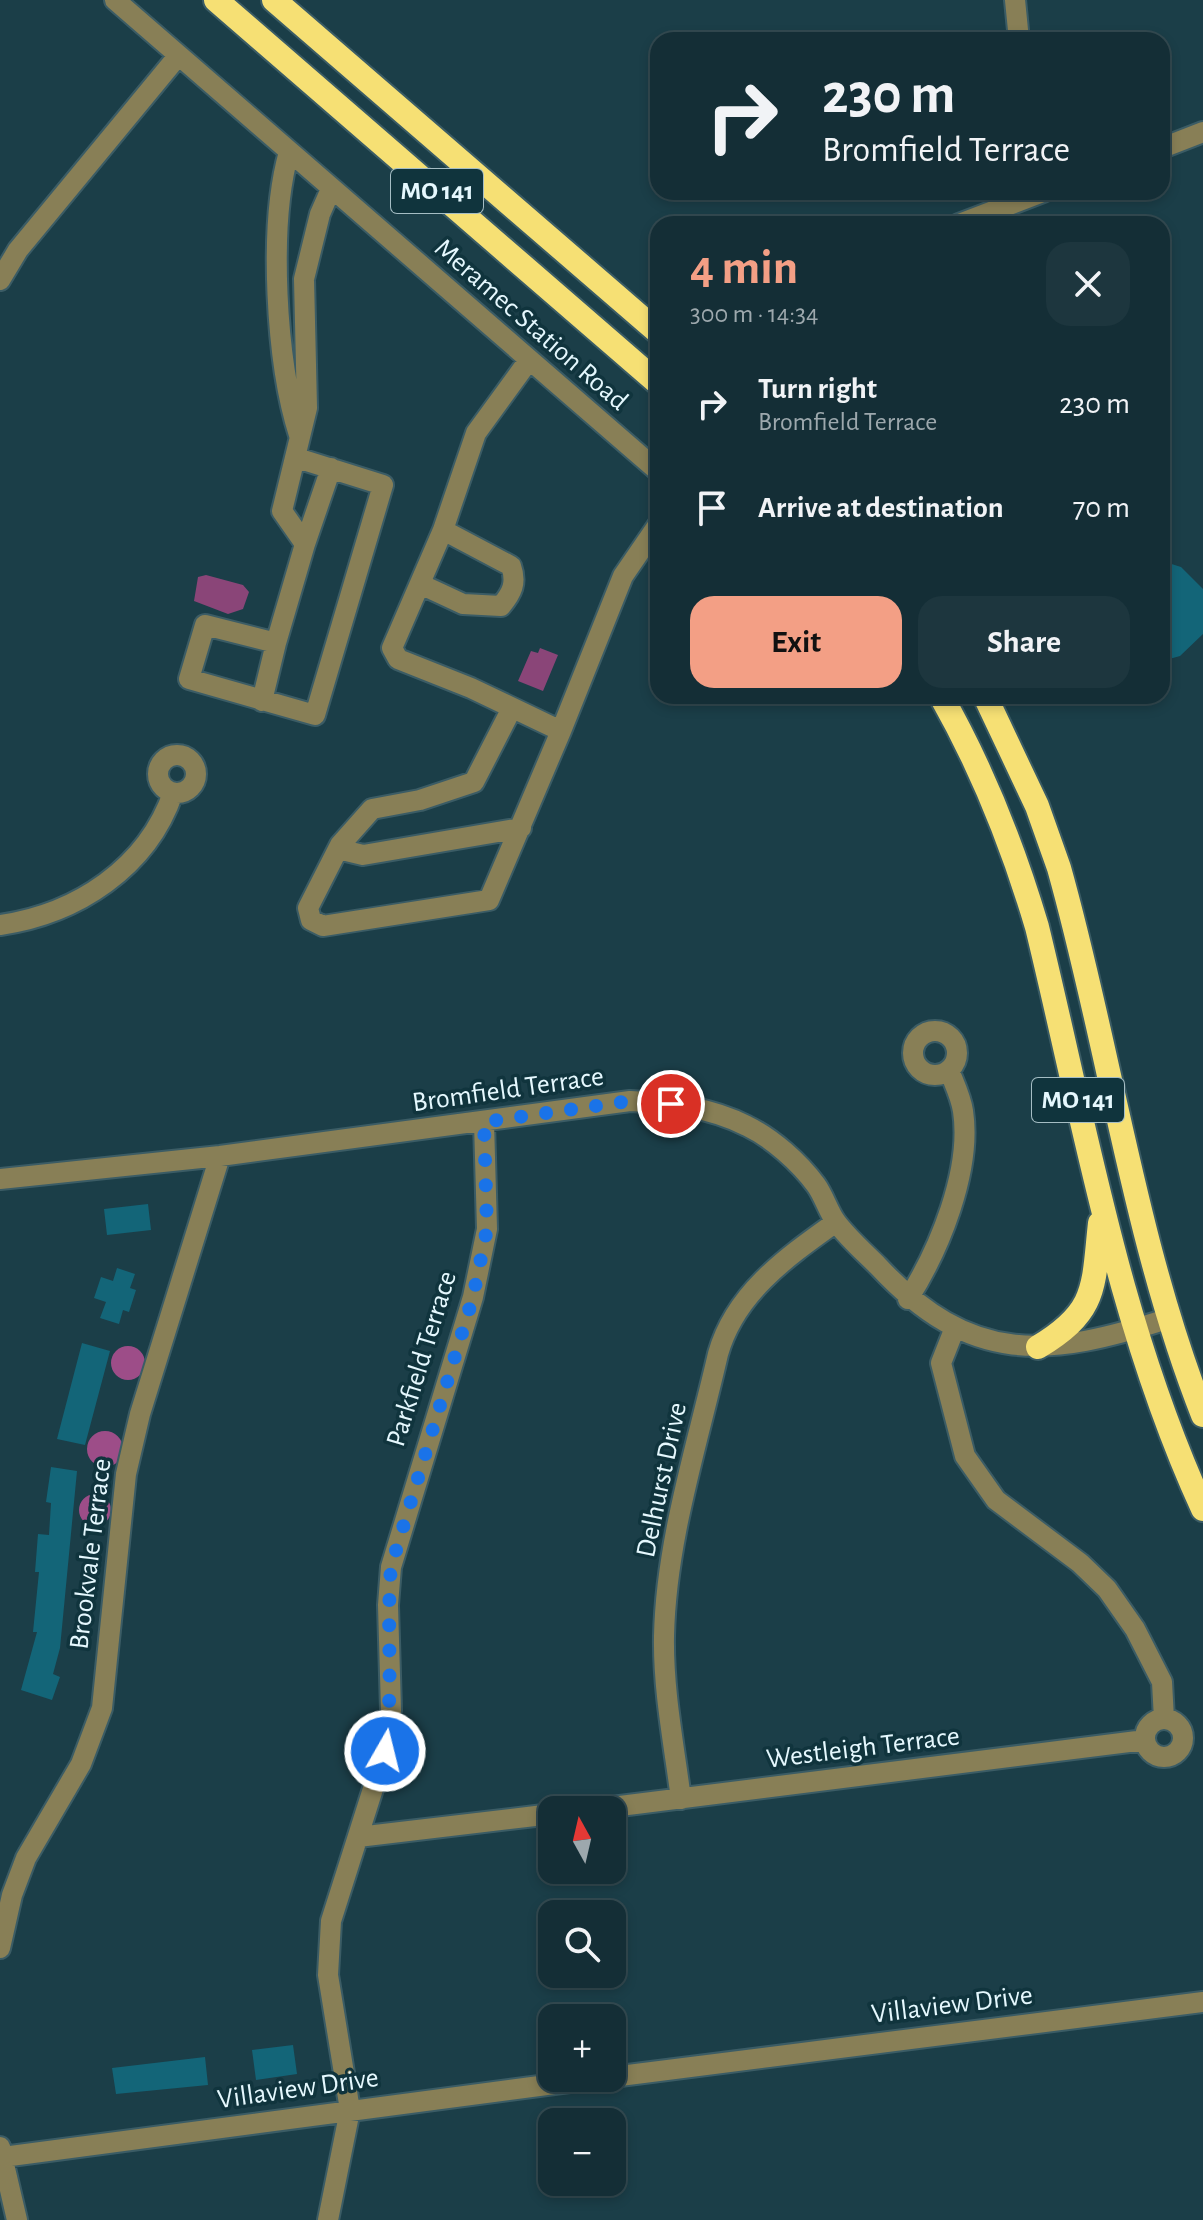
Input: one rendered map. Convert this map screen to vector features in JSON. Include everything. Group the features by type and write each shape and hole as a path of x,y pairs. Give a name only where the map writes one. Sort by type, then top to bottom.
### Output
{"highway":[{"name":"MO 141","path":"216,0 650,376"},
{"name":"MO 141","path":"274,0 650,325"},
{"name":"MO 141","path":"945,704 993,799 1017,862 1050,981 1133,1330 1172,1439 1203,1509"},
{"name":"MO 141","path":"989,704 1037,806 1059,868 1170,1318 1203,1415"},
{"path":"1038,1347 1063,1332 1084,1310 1095,1270 1102,1204"}],"street":[{"name":"Meramec Station Road","path":"115,0 650,464"},
{"path":"1015,0 1018,32"},
{"path":"0,280 18,250 178,56"},
{"path":"1170,145 1203,132"},
{"path":"276,643 205,625 189,679 315,715 383,485 331,468 299,448 290,406 279,285 278,219 289,152"},
{"path":"305,544 282,511 307,408 304,279 320,214 331,189"},
{"path":"989,216 1024,200"},
{"path":"529,360 476,433 443,530 392,648 398,659 561,731"},
{"path":"262,701 305,544 331,468"},
{"path":"420,584 463,604 501,606 511,594 515,577 511,566 443,530"},
{"path":"512,708 474,782 420,800 372,809 338,849 308,908 311,920 323,926 489,900 623,576 650,537"},
{"path":"0,925 60,909 108,883 145,848 159,828 173,793"},
{"path":"338,849 363,855 521,828"},
{"path":"908,1299 941,1239 959,1165 963,1112 949,1070"},
{"name":"Bromfield Terrace","path":"0,1179 220,1156 630,1101 710,1111 749,1126 779,1146 815,1184 836,1222 908,1299 954,1330 980,1340 1038,1347 1133,1330 1170,1318"},
{"name":"Parkfield Terrace","path":"328,2220 350,2110 328,1975 331,1921 385,1751 391,1710 388,1605 391,1567 473,1297 487,1229 484,1122"},
{"name":"Brookvale Terrace","path":"0,1948 6,1893 81,1764 102,1708 126,1474 140,1414 220,1156"},
{"name":"Delhurst Drive","path":"681,1799 664,1665 664,1631 673,1555 718,1354 723,1337 754,1287 789,1255 836,1222"},
{"path":"954,1330 941,1363 965,1456 996,1500 1080,1563 1107,1589 1135,1629 1162,1682 1164,1719"},
{"path":"1164,1719 1176,1723 1183,1733 1179,1751 1167,1757 1155,1755 1145,1740 1148,1727 1164,1719"},
{"name":"Westleigh Terrace","path":"626,1806 1145,1740"},
{"path":"358,1837 538,1816"},
{"name":"Villaview Drive","path":"626,2075 1203,2002"},
{"name":"Villaview Drive","path":"1,2152 538,2086"},
{"path":"1,2152 17,2220"}],"shaded area":[{"path":"206,575 243,585 249,592 243,609 228,614 194,601 198,577"},
{"path":"540,648 558,655 543,691 518,681 531,651 538,653"},
{"path":"128,1346 140,1351 145,1363 140,1375 128,1380 116,1375 111,1363 116,1351"},
{"path":"105,1431 117,1437 123,1449 117,1461 105,1467 93,1461 87,1449 93,1437"},
{"path":"95,1494 106,1499 111,1510 106,1521 95,1526 84,1521 79,1510 84,1499"}],"building":[{"path":"1170,564 1181,567 1203,589 1203,634 1180,656 1170,659"},
{"path":"148,1204 151,1230 107,1235 104,1209"},
{"path":"117,1268 135,1274 130,1288 136,1290 129,1312 123,1310 119,1324 100,1318 106,1302 94,1298 101,1277 113,1281"},
{"path":"82,1343 110,1351 85,1445 57,1439"},
{"path":"51,1467 77,1471 60,1648 53,1674 60,1677 52,1700 21,1690 37,1632 33,1632 39,1572 35,1572 38,1534 49,1535 51,1503 46,1502"},
{"path":"293,2045 297,2074 256,2080 252,2050"},
{"path":"205,2057 208,2085 116,2094 112,2068"}],"route":[{"path":"385,1751 391,1710 388,1605 391,1567 473,1297 487,1229 484,1122 630,1101 671,1104"}]}
